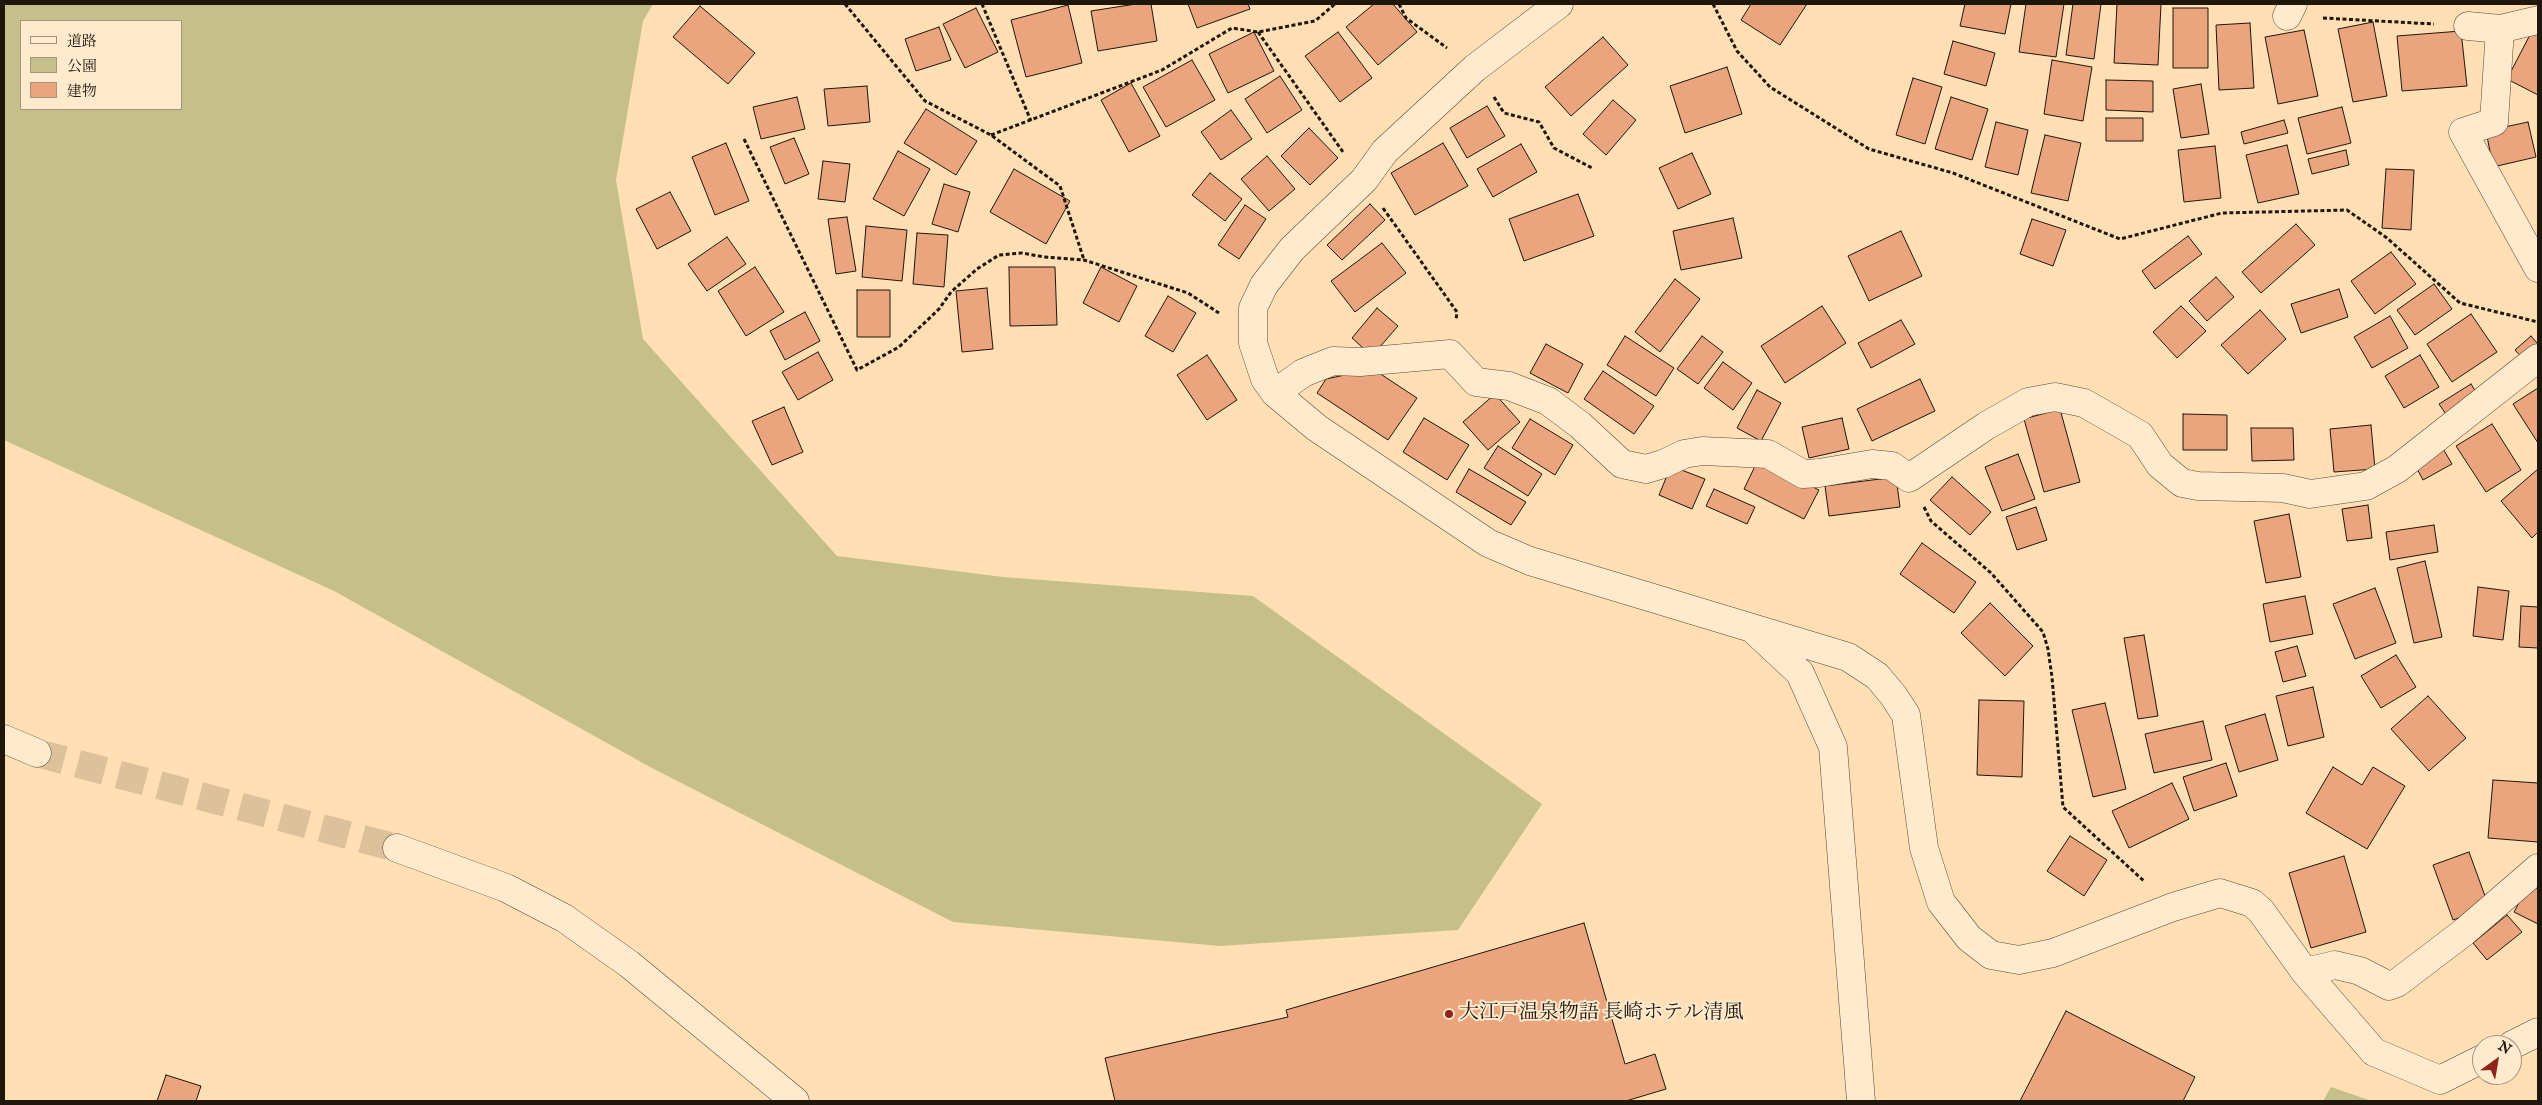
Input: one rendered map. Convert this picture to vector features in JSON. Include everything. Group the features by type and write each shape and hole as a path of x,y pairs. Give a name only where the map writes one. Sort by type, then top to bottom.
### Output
{"street":[{"path":"1559,4 1474,68 1385,151 1364,180 1292,248 1264,285 1257,298 1251,327 1264,379 1275,393 1316,428 1488,543 1530,561 1848,657 1876,676 1893,695 1906,715 1924,848 1941,902 1969,938 1991,955 2019,960 2053,953 2173,907 2220,893 2252,903 2261,911 2305,972 2374,1052 2440,1080 2472,1064"},
{"path":"2468,26 2500,29 2538,20"},
{"path":"2500,29 2494,122 2463,132 2538,268"},
{"path":"1275,393 1303,373 1332,361 1360,362 1450,354 1476,382 1509,386 1548,401 1580,425 1622,464 1646,469 1663,464 1684,454 1702,451 1768,454 1803,474 1872,464 1892,466 1909,478 1986,426 2028,402 2055,397 2084,403 2140,435 2160,465 2182,483 2198,486 2283,488 2310,494 2366,486 2397,469 2538,358"},
{"path":"1751,627 1800,673 1834,747 1861,1101"},
{"path":"4,739 37,753"},
{"path":"397,848 506,888 564,918 629,964 795,1101"},
{"path":"2305,972 2335,965 2360,971 2389,986 2397,983 2464,932 2538,868"},
{"path":"2522,1040 2538,1032"}],"path":[{"path":"845,4 925,101 991,135 1060,186 1084,260"},
{"path":"982,4 1031,121"},
{"path":"991,135 1162,70 1232,28 1258,32 1315,21 1335,4"},
{"path":"1713,4 1737,51 1770,88 1869,149 1953,173 2120,239 2222,213 2347,210 2387,238 2460,303 2538,322"},
{"path":"2290,10 2468,26"},
{"path":"744,139 857,370 899,347 939,309 951,292 977,269 999,255 1022,253 1044,258 1084,260 1188,293 1227,319 1251,327"},
{"path":"1909,478 1931,521 1990,573 2043,632 2048,649 2052,677 2063,807 2173,907"}],"green space":[{"path":"4,4 653,4 643,21 616,180 643,339 837,556 1003,577 1253,596 1542,804 1458,930 1220,946 953,922 650,767 334,591 4,440"},
{"path":"2331,1087 2372,1101 2323,1101"}],"building":[{"path":"1136,4 1151,4 1157,41 1098,51 1091,11"},
{"path":"1188,4 1248,4 1250,9 1197,28"},
{"path":"1374,4 1393,4 1417,32 1378,65 1346,27"},
{"path":"1751,4 1807,4 1780,45 1741,20"},
{"path":"1965,4 2011,4 2005,34 1960,26"},
{"path":"2026,4 2064,4 2056,57 2019,52"},
{"path":"2073,4 2101,4 2094,59 2066,55"},
{"path":"2117,4 2161,4 2158,65 2114,63"},
{"path":"1068,5 1082,63 1026,77 1011,20"},
{"path":"700,6 755,53 728,84 673,37"},
{"path":"976,8 998,52 965,68 943,24"},
{"path":"2173,8 2208,8 2208,68 2173,68"},
{"path":"2373,22 2387,96 2353,102 2338,29"},
{"path":"2250,23 2254,88 2219,90 2216,25"},
{"path":"939,27 951,60 916,71 905,39"},
{"path":"2304,30 2318,96 2278,104 2265,37"},
{"path":"2461,31 2467,86 2402,91 2397,36"},
{"path":"2532,31 2538,34 2538,95 2507,79"},
{"path":"1254,32 1274,71 1228,93 1209,54"},
{"path":"1338,32 1372,78 1340,102 1305,56"},
{"path":"1603,37 1628,65 1571,116 1545,87"},
{"path":"1953,41 1995,53 1986,86 1944,74"},
{"path":"1192,60 1215,100 1166,127 1143,87"},
{"path":"2052,60 2092,67 2083,121 2044,114"},
{"path":"1727,67 1742,114 1685,133 1670,86"},
{"path":"1280,76 1302,110 1267,133 1245,99"},
{"path":"1913,78 1942,87 1925,144 1896,135"},
{"path":"2106,80 2153,81 2153,112 2106,110"},
{"path":"1131,83 1160,136 1129,152 1101,100"},
{"path":"2201,84 2209,134 2181,138 2173,89"},
{"path":"867,86 870,122 828,126 824,89"},
{"path":"797,97 805,129 761,139 753,107"},
{"path":"1951,97 1988,109 1972,160 1935,149"},
{"path":"1613,100 1636,120 1606,155 1583,134"},
{"path":"1487,106 1505,136 1467,158 1450,128"},
{"path":"2342,107 2351,143 2307,154 2298,118"},
{"path":"926,109 977,141 956,175 904,143"},
{"path":"1231,110 1252,139 1221,160 1201,132"},
{"path":"2106,118 2143,118 2143,141 2106,141"},
{"path":"2284,120 2288,133 2244,144 2241,132"},
{"path":"1996,122 2028,130 2018,175 1985,167"},
{"path":"2528,122 2536,157 2493,167 2486,131"},
{"path":"1309,128 1338,158 1310,185 1281,156"},
{"path":"2045,135 2081,143 2068,201 2031,193"},
{"path":"794,138 809,174 785,184 770,147"},
{"path":"726,143 749,201 715,215 692,157"},
{"path":"1443,143 1468,186 1415,215 1391,173"},
{"path":"1521,144 1537,172 1493,197 1477,169"},
{"path":"2287,145 2299,194 2258,203 2246,155"},
{"path":"2215,146 2221,198 2184,202 2178,150"},
{"path":"2346,150 2349,165 2312,174 2308,159"},
{"path":"898,151 930,169 904,216 873,199"},
{"path":"1692,153 1711,194 1678,209 1659,168"},
{"path":"1267,156 1295,189 1269,211 1241,179"},
{"path":"823,161 850,164 845,202 818,199"},
{"path":"1014,169 1070,201 1046,244 990,212"},
{"path":"2386,169 2414,170 2411,230 2382,228"},
{"path":"1210,173 1242,199 1225,221 1192,195"},
{"path":"944,184 970,192 958,232 932,224"},
{"path":"670,192 691,231 657,249 636,209"},
{"path":"1578,194 1594,236 1524,261 1509,219"},
{"path":"1370,204 1385,220 1342,260 1327,245"},
{"path":"1245,205 1266,219 1239,259 1218,245"},
{"path":"847,217 856,271 836,274 828,219"},
{"path":"1733,218 1742,258 1681,270 1673,231"},
{"path":"2032,219 2066,230 2053,266 2020,254"},
{"path":"2296,224 2315,245 2261,293 2242,272"},
{"path":"866,226 907,230 902,281 862,277"},
{"path":"1901,231 1922,276 1869,301 1848,256"},
{"path":"917,233 948,235 944,287 913,284"},
{"path":"2188,236 2202,254 2155,289 2142,271"},
{"path":"727,237 746,264 707,291 688,264"},
{"path":"1382,243 1406,273 1355,312 1331,281"},
{"path":"2391,252 2416,284 2375,314 2351,281"},
{"path":"755,267 784,312 746,336 718,291"},
{"path":"1009,267 1055,267 1057,325 1010,326"},
{"path":"1101,267 1137,286 1119,322 1083,303"},
{"path":"2216,277 2234,297 2207,321 2189,301"},
{"path":"1675,279 1700,299 1660,352 1635,332"},
{"path":"2434,284 2452,309 2415,335 2397,310"},
{"path":"987,288 993,349 962,352 956,291"},
{"path":"2339,289 2348,317 2301,333 2291,304"},
{"path":"857,290 890,290 890,337 857,337"},
{"path":"1168,296 1196,313 1173,352 1145,336"},
{"path":"1822,306 1846,343 1785,383 1761,346"},
{"path":"2181,306 2206,331 2177,358 2153,332"},
{"path":"1377,308 1398,326 1372,356 1352,338"},
{"path":"2260,310 2286,339 2248,374 2221,345"},
{"path":"805,312 820,341 785,360 770,331"},
{"path":"2471,314 2497,352 2452,382 2427,344"},
{"path":"2390,316 2408,348 2372,368 2354,337"},
{"path":"1901,320 1915,344 1871,368 1858,343"},
{"path":"1625,336 1674,368 1656,396 1607,365"},
{"path":"1702,336 1723,352 1698,384 1677,369"},
{"path":"2531,336 2538,344 2538,352 2527,363 2515,350"},
{"path":"1546,344 1583,364 1568,393 1530,373"},
{"path":"818,352 833,380 798,400 782,372"},
{"path":"1207,355 1237,400 1207,420 1177,375"},
{"path":"2420,355 2439,387 2404,408 2385,376"},
{"path":"1723,362 1752,383 1733,410 1704,388"},
{"path":"1373,369 1417,398 1388,440 1317,393 1326,379"},
{"path":"1603,371 1654,406 1634,434 1584,399"},
{"path":"1920,379 1935,411 1872,441 1857,409"},
{"path":"2471,384 2481,400 2450,420 2439,404"},
{"path":"2538,388 2538,443 2513,404"},
{"path":"1757,390 1781,403 1761,441 1737,428"},
{"path":"1495,394 1520,422 1488,450 1463,422"},
{"path":"784,407 803,452 772,465 752,421"},
{"path":"2060,409 2080,482 2044,492 2024,419"},
{"path":"2183,414 2227,415 2227,450 2183,450"},
{"path":"1424,418 1469,445 1447,480 1403,452"},
{"path":"1842,418 1849,449 1809,458 1802,427"},
{"path":"1530,419 1573,445 1555,475 1512,448"},
{"path":"2492,424 2521,470 2486,492 2456,446"},
{"path":"2371,425 2375,469 2334,472 2330,429"},
{"path":"2251,428 2293,428 2294,460 2252,461"},
{"path":"1498,446 1542,474 1528,496 1484,468"},
{"path":"2442,447 2452,464 2423,480 2414,463"},
{"path":"2018,454 2035,499 2002,511 1985,467"},
{"path":"1758,460 1819,490 1804,519 1744,489"},
{"path":"1671,466 1705,479 1692,509 1659,495"},
{"path":"1469,469 1526,502 1511,525 1456,492"},
{"path":"2538,469 2538,532 2532,538 2501,501"},
{"path":"1896,477 1900,507 1829,516 1825,486"},
{"path":"1952,477 1991,512 1970,535 1930,500"},
{"path":"1714,489 1755,507 1747,524 1706,506"},
{"path":"2368,505 2372,538 2347,541 2342,509"},
{"path":"2036,507 2047,540 2017,550 2006,517"},
{"path":"2289,514 2301,577 2266,583 2254,521"},
{"path":"2434,525 2438,552 2390,560 2386,532"},
{"path":"1922,543 1976,582 1954,613 1900,574"},
{"path":"2425,561 2442,637 2414,643 2397,568"},
{"path":"2478,587 2509,591 2503,640 2473,636"},
{"path":"2375,588 2396,643 2355,659 2333,604"},
{"path":"2305,596 2313,634 2270,642 2263,604"},
{"path":"1990,603 2033,646 2005,676 1961,633"},
{"path":"2521,606 2538,607 2538,648 2519,647"},
{"path":"2144,635 2158,716 2138,719 2124,638"},
{"path":"2297,646 2306,676 2283,682 2275,652"},
{"path":"2396,655 2416,687 2381,708 2361,676"},
{"path":"2313,687 2324,737 2288,746 2276,696"},
{"path":"2428,696 2466,738 2429,771 2391,729"},
{"path":"1979,700 2024,701 2022,777 1977,775"},
{"path":"2105,703 2126,789 2093,797 2072,710"},
{"path":"2265,714 2278,760 2239,772 2225,726"},
{"path":"2203,721 2212,760 2154,773 2145,734"},
{"path":"2226,763 2237,796 2194,811 2183,777"},
{"path":"2333,767 2362,785 2373,767 2405,786 2367,849 2306,813"},
{"path":"2493,780 2538,783 2538,842 2488,838"},
{"path":"2172,783 2189,819 2129,848 2112,811"},
{"path":"2070,836 2107,860 2084,896 2047,871"},
{"path":"2469,852 2489,907 2453,920 2433,865"},
{"path":"2344,856 2366,932 2311,948 2289,873"},
{"path":"2529,884 2538,889 2538,924 2514,912"},
{"path":"2507,915 2522,932 2487,960 2473,943"},
{"name":"大江戸温泉物語 長崎ホテル清風","path":"1584,923 1625,1064 1655,1054 1666,1089 1626,1101 1115,1101 1105,1058 1288,1017 1286,1010"},
{"path":"2066,1011 2195,1077 2183,1101 2020,1101"},
{"path":"166,1075 201,1086 196,1101 157,1101"}],"tunnel":[{"path":"37,753 397,848"}],"place":[{"name":"大江戸温泉物語 長崎ホテル清風","path":"1449,1014"}]}
